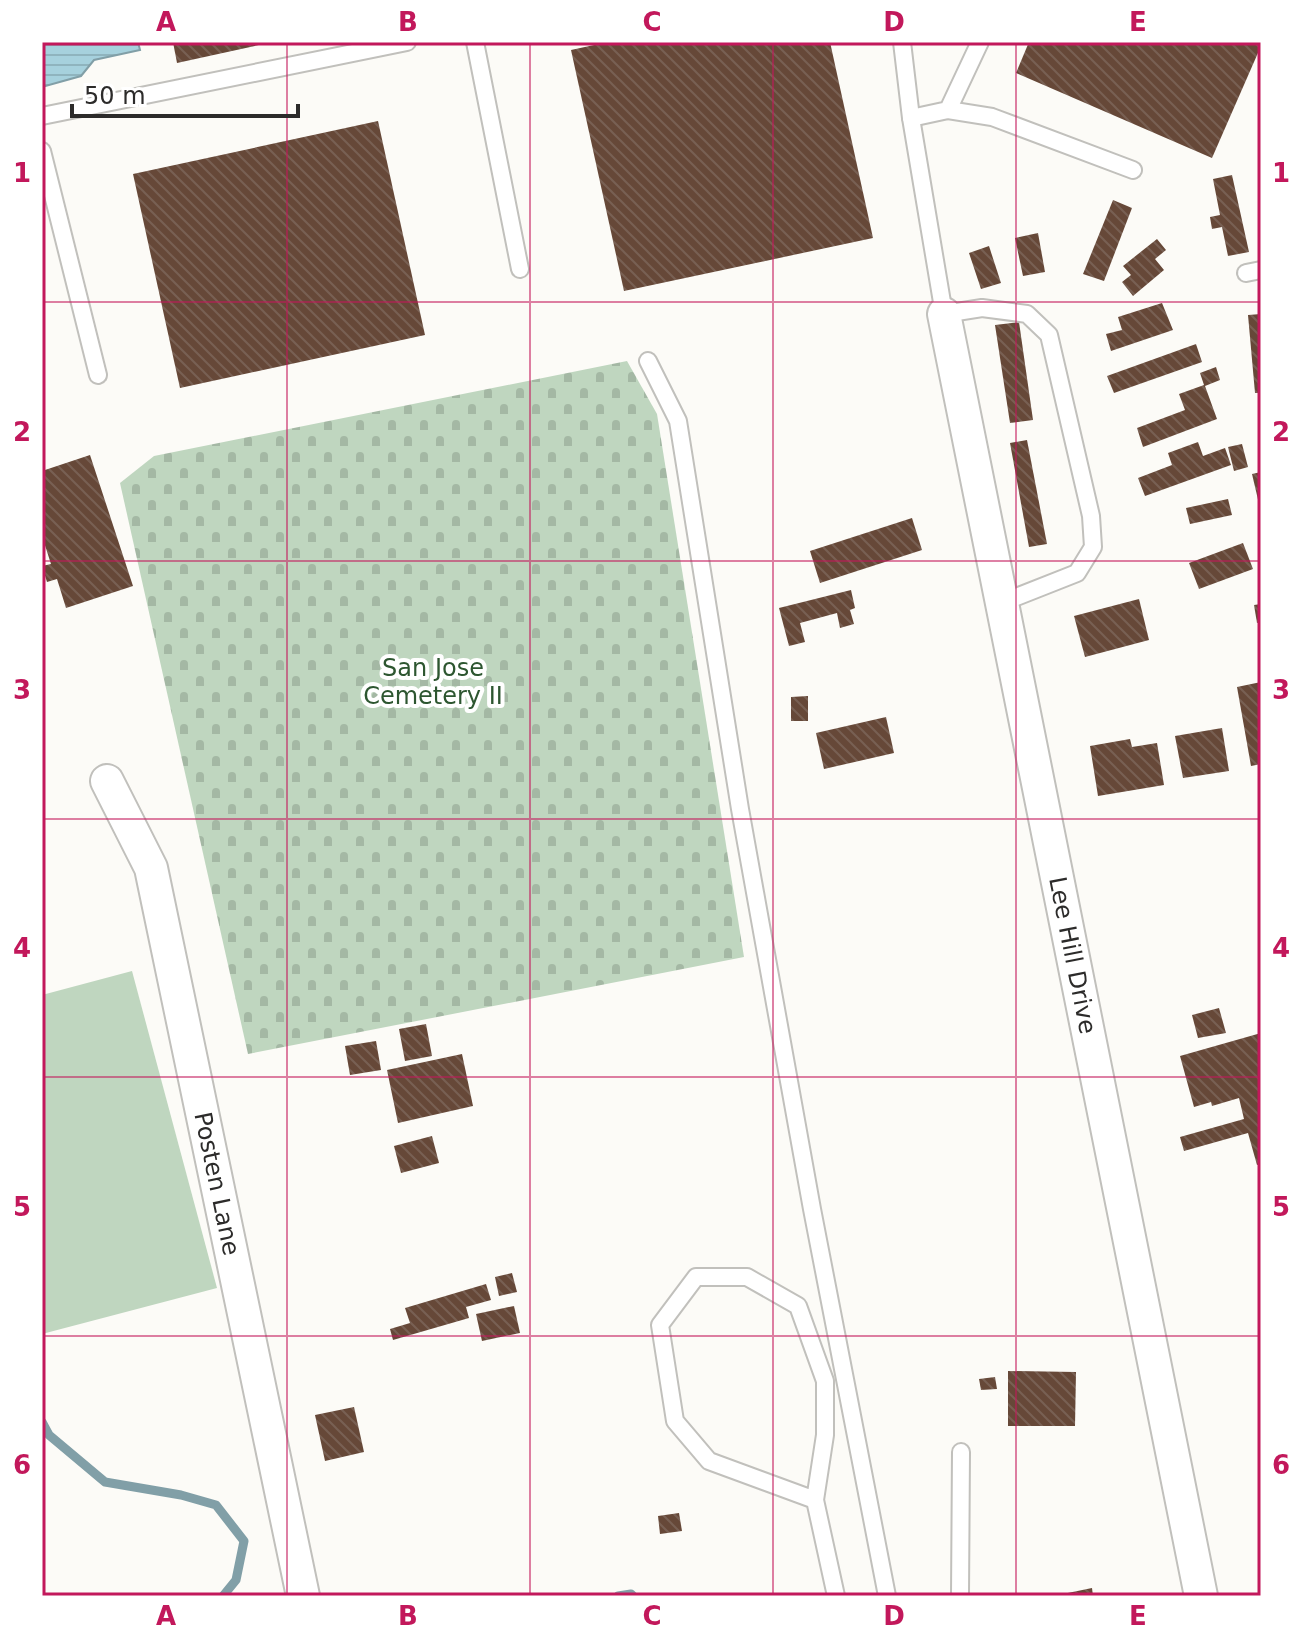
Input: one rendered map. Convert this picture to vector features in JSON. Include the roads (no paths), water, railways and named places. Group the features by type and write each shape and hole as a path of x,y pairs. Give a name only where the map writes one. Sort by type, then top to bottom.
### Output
{"street":[{"name":"Lee Hill Drive","path":"944,314 1201,1596"},
{"name":"Posten Lane","path":"107,781 151,868 303,1596"}],"lane":[{"path":"42,116 407,42"},
{"path":"475,42 520,269"},
{"path":"902,42 911,118 944,314 982,308 1027,314 1049,335 1091,516 1093,547 1077,573 1001,603"},
{"path":"948,110 980,42"},
{"path":"911,118 948,110 992,117 1133,170"},
{"path":"42,151 98,375"},
{"path":"648,361 678,421 740,809 837,1345 887,1596"},
{"path":"815,1500 709,1461 675,1421 660,1325 696,1277 747,1277 798,1306 825,1381 825,1435 815,1500 836,1596"},
{"path":"960,1596 961,1452"}],"water":[{"path":"42,42 138,42 140,50 94,60 81,76 42,87"}],"waterway":[{"path":"42,1422 49,1435 105,1482 181,1495 216,1505 244,1541 236,1580 223,1596"},
{"path":"618,1596 633,1596"}],"park label":[{"name":"San Jose Cemetery II","path":"433,682"}]}
